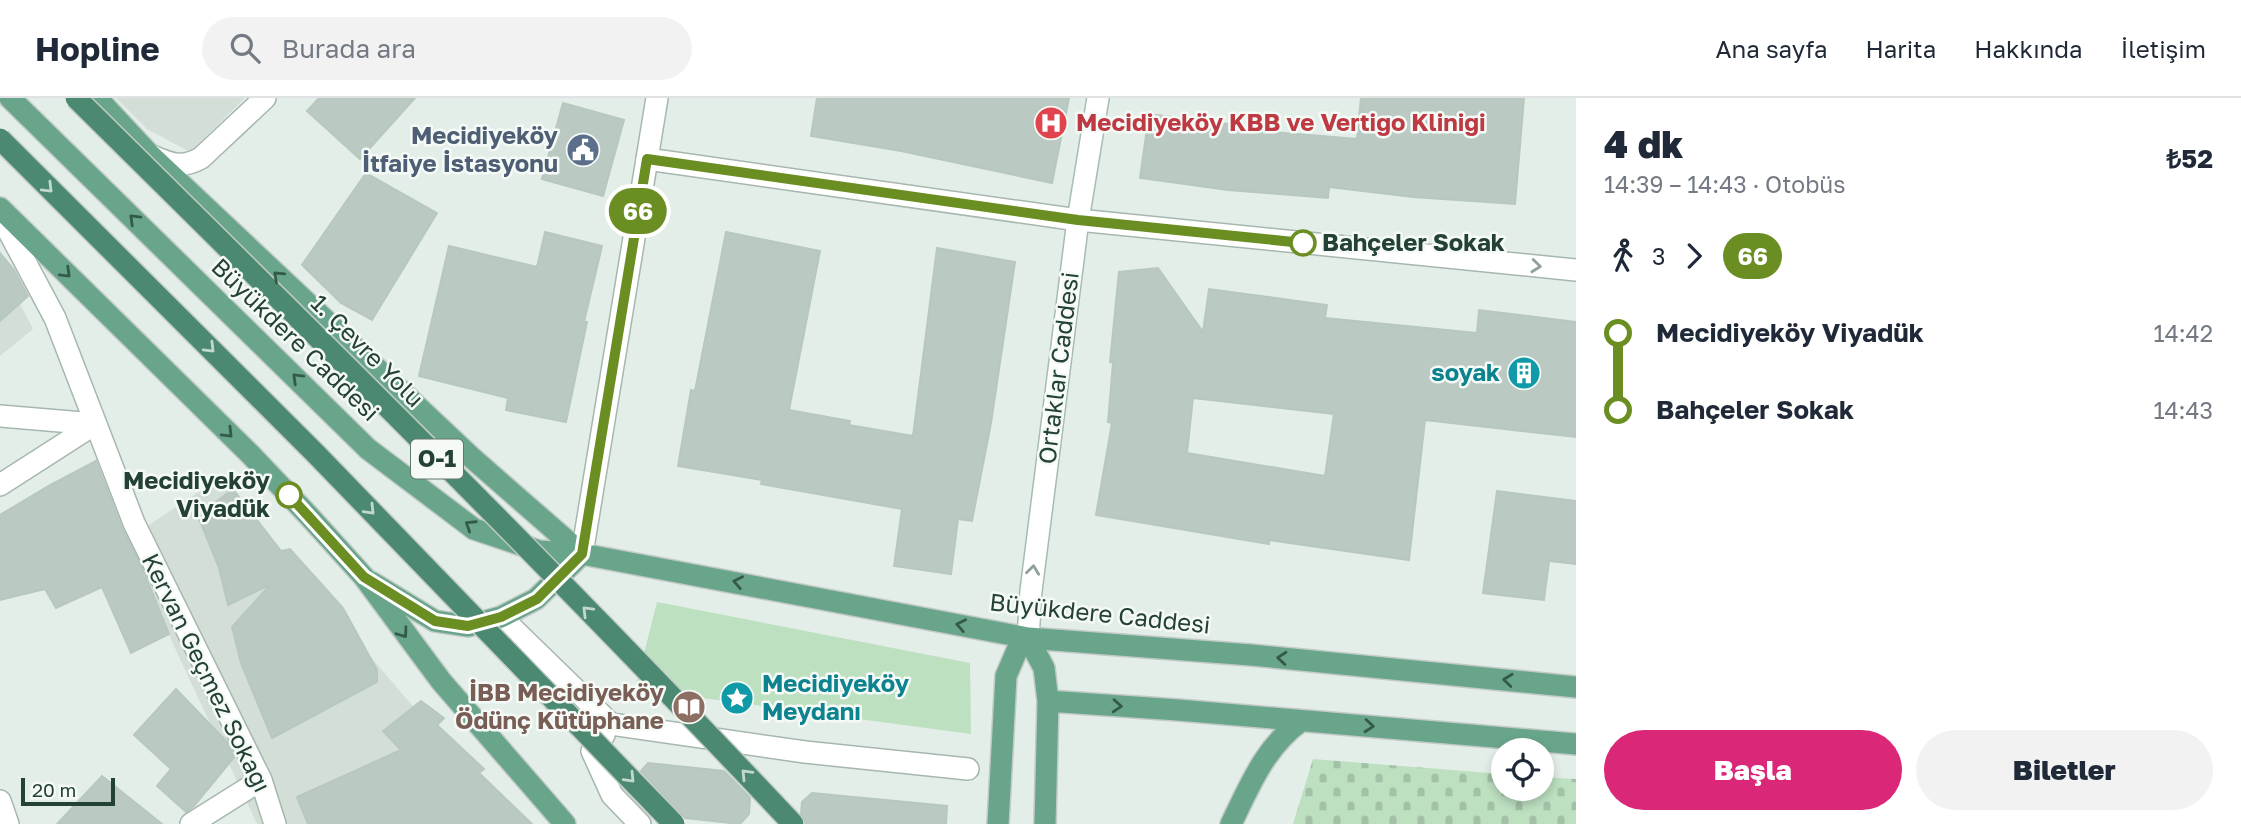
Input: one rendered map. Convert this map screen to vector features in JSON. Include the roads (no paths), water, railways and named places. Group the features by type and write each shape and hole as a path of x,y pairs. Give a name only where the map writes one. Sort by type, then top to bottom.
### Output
{"highway":[{"name":"1. Çevre Yolu","path":"76,98 313,333 793,824"},
{"path":"0,139 316,454 674,824"}],"main road":[{"name":"Büyükdere Caddesi","path":"10,98 368,449 474,530 538,551 582,554 1028,638 1291,659 1576,687"},
{"name":"Büyükdere Caddesi","path":"97,98 150,155 471,457 582,554"},
{"path":"0,208 250,454 364,577 433,671 565,824"},
{"path":"364,577 435,621 468,626 501,617 537,599 582,554"},
{"path":"998,824 1006,676 1018,648 1028,638 1044,668 1048,701 1045,824"},
{"path":"1048,701 1576,744"},
{"path":"1231,824 1262,761 1280,738 1301,721"}],"street":[{"path":"150,155 175,166 189,165 201,158 265,98"},
{"path":"582,554 657,98"},
{"name":"Ortaklar Caddesi","path":"1028,638 1031,591 1078,220 1098,98"},
{"path":"647,159 1078,220 1576,270"},
{"name":"Kervan Geçmez Sokağı","path":"0,215 55,318 134,523 261,780 275,824"},
{"path":"0,416 95,424"},
{"path":"0,485 95,424"},
{"path":"501,617 611,724 805,751 968,769"},
{"path":"611,724 592,751 612,795 640,824"},
{"path":"191,824 261,780"},
{"path":"0,801 8,824"}],"place":[{"name":"Mecidiyeköy KBB ve Vertigo Kliniği","path":"1051,123"},
{"name":"Mecidiyeköy İtfaiye İstasyonu","path":"583,150"},
{"name":"Bahçeler Sokak","path":"1303,243"},
{"name":"soyak","path":"1524,373"},
{"name":"Mecidiyeköy Viyadük","path":"289,495"},
{"name":"Mecidiyeköy Meydanı","path":"737,698"},
{"name":"İBB Mecidiyeköy Ödünç Kütüphane","path":"689,707"}]}
